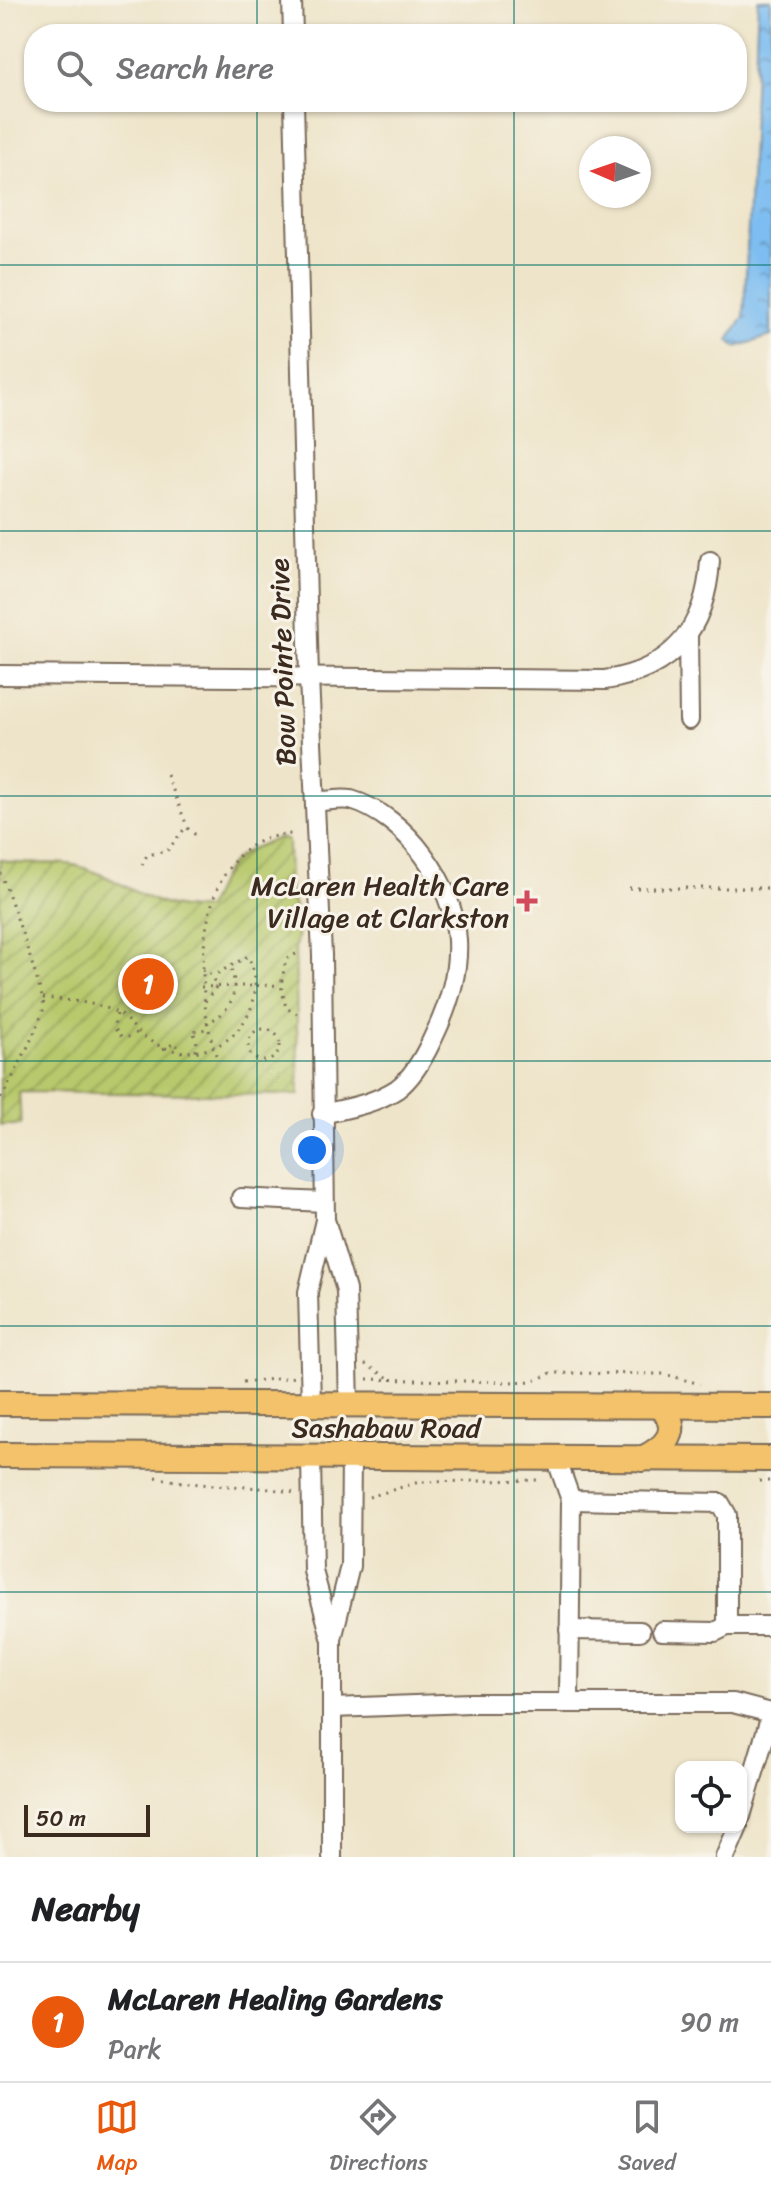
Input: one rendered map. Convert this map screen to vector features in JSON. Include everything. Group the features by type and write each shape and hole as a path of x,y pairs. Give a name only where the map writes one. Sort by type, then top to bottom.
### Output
{"main road":[{"name":"Sashabaw Road","path":"0,1403 771,1406"},
{"path":"0,1414 28,1403"},
{"path":"642,1459 661,1449 670,1437 670,1418 661,1406"},
{"name":"Sashabaw Road","path":"0,1455 351,1457 560,1469 642,1459 771,1459"}],"street":[{"path":"292,0 293,24"},
{"name":"Bow Pointe Drive","path":"294,112 309,678 322,955 325,1211 346,1290 349,1404"},
{"path":"0,675 605,680 631,676 659,662 688,636 705,600 710,561"},
{"path":"688,636 689,720"},
{"path":"315,802 348,799 380,814 400,831 436,874 454,920 457,940 450,999 426,1052 412,1074 382,1097 322,1114"},
{"path":"241,1198 325,1211"},
{"name":"Bow Pointe Drive","path":"311,1404 308,1292 325,1211"},
{"path":"311,1457 313,1571 332,1639"},
{"path":"332,1857 332,1639 350,1566 351,1457"},
{"path":"560,1469 571,1500 569,1703"},
{"path":"571,1500 720,1503 727,1515 727,1626"},
{"path":"662,1631 715,1632 727,1626 771,1626"},
{"path":"569,1630 640,1631"},
{"path":"332,1708 733,1703 771,1714 747,1796"},
{"path":"725,1857 735,1833"}],"path":[{"path":"142,865 147,855 167,851 189,823 167,775"},
{"path":"186,827 197,836"},
{"path":"216,1055 206,1023 201,987 206,930 228,869 238,854 261,839 292,834"},
{"path":"0,873 43,998 38,1029 0,1099"},
{"path":"629,888 771,888"},
{"path":"296,954 286,959 281,985 286,1008 297,1014"},
{"path":"43,998 117,1013 163,1049 196,1052 213,1047 242,1025 254,1000 256,985 248,956 213,976"},
{"path":"206,1023 226,1011 236,986 230,966"},
{"path":"202,970 213,976 216,987"},
{"path":"201,987 281,985"},
{"path":"203,1004 216,987"},
{"path":"117,1013 114,1025 118,1035 128,1037 138,1032"},
{"path":"196,1052 197,1041 192,1031 208,1029"},
{"path":"257,1030 272,1031 278,1039 279,1049 268,1060 258,1060 250,1053 248,1043 257,1030"},
{"path":"163,1049 175,1043 182,1053"},
{"path":"348,1379 509,1382 534,1381 551,1373 664,1374 701,1385"},
{"path":"240,1383 281,1376 311,1378"},
{"path":"351,1498 366,1498 419,1482 560,1469"},
{"path":"150,1476 195,1487 268,1487 311,1493"},
{"path":"753,1481 771,1481"}],"green space":[{"path":"280,838 288,841 289,895 300,919 295,949 299,1095 19,1092 21,1125 0,1125 0,859 17,863 74,865 152,900 186,909 206,909 232,863 250,850"}],"water":[{"path":"758,0 771,0 771,336 736,347 729,340 744,317"}],"place":[{"name":"McLaren Health Care Village at Clarkston","path":"527,901"},
{"name":"McLaren Healing Gardens","path":"148,984"}]}
